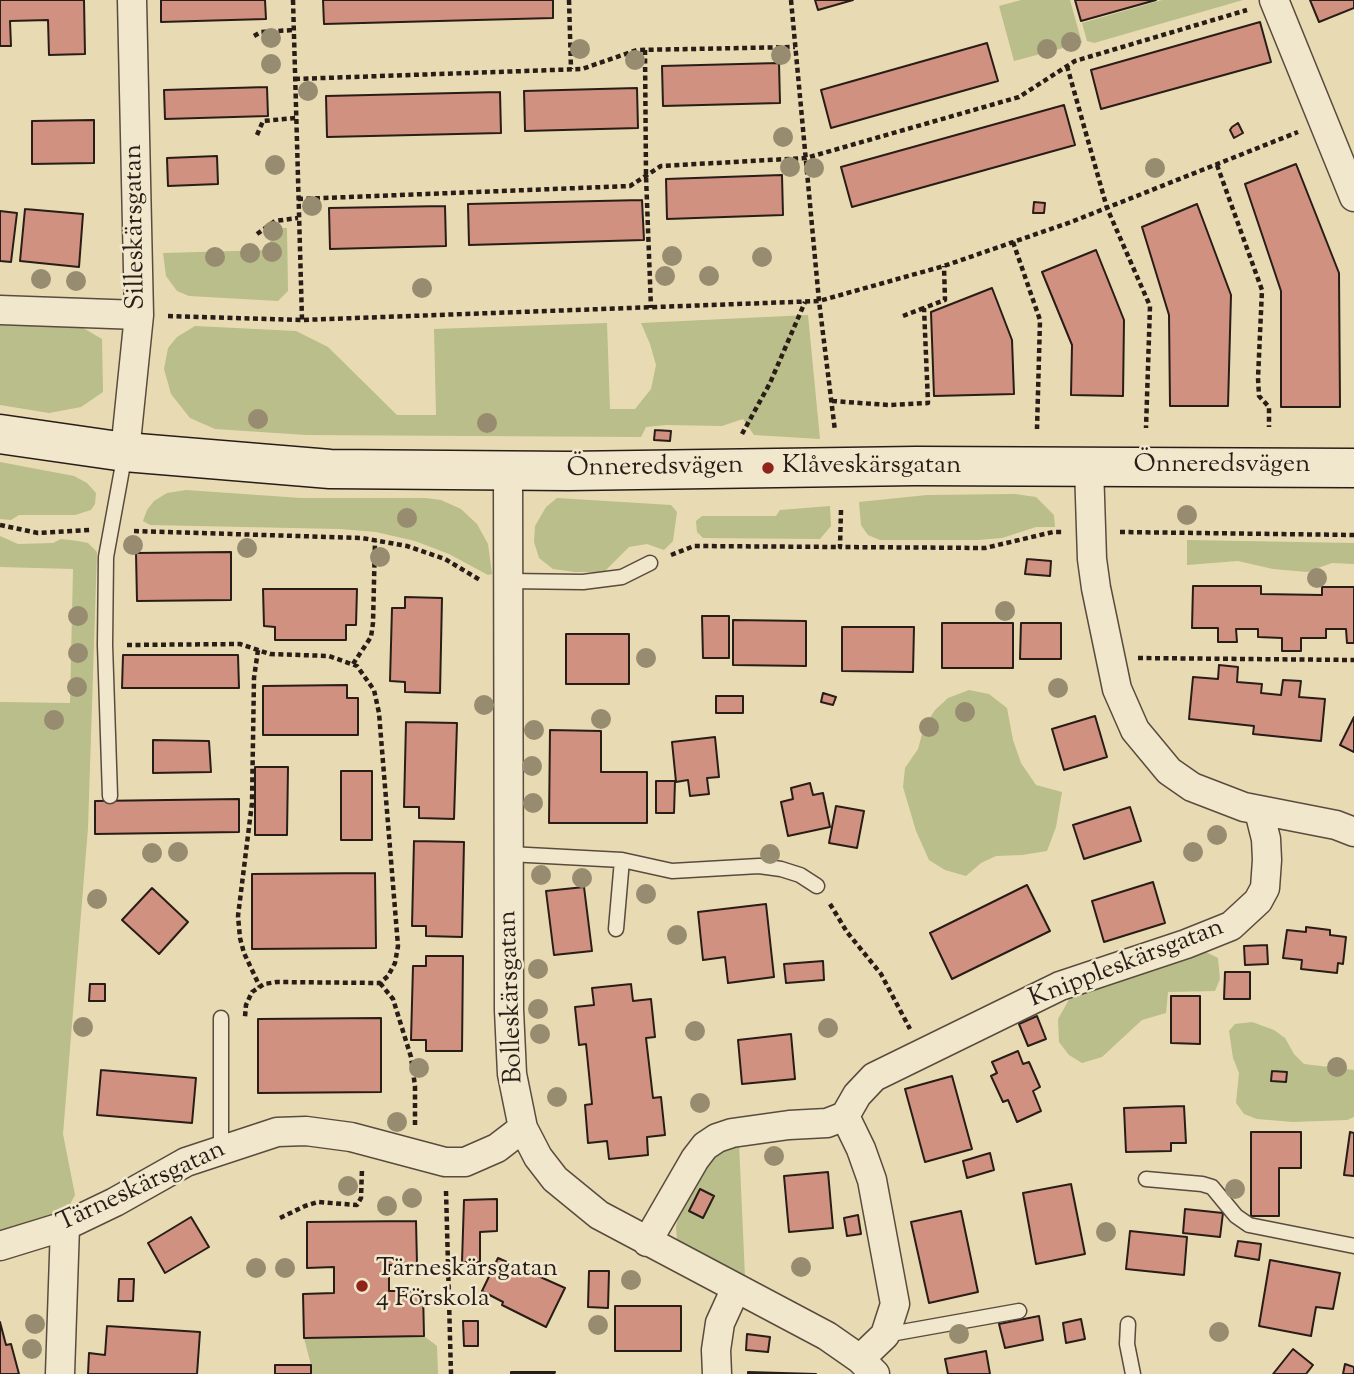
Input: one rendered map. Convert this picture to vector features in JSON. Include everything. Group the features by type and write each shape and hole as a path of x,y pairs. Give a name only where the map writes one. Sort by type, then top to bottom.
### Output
{"street":[{"name":"Silleskärsgatan","path":"125,453 139,316 132,0"},
{"path":"1274,1 1354,197"},
{"path":"0,310 139,316"},
{"name":"Önneredsvägen","path":"0,434 125,453 330,469 1354,468"},
{"path":"1089,467 1091,559 1109,658 1117,689 1135,730 1169,771 1192,787 1259,810 1336,825 1354,832"},
{"name":"Bolleskärsgatan","path":"508,470 509,1010 512,1074 523,1128 538,1157 555,1179 599,1215 827,1336 868,1366"},
{"name":"Knippleskärsgatan","path":"845,1116 857,1095 874,1077 1060,986 1231,926 1258,901 1265,888 1266,839 1259,810"},
{"path":"648,1242 695,1159 705,1146 717,1138 732,1133 789,1125 827,1123 845,1116 872,1180 895,1304 885,1335 868,1366"},
{"name":"Tärneskärsgatan","path":"0,1247 65,1226 186,1163 277,1132 306,1131 362,1139 445,1162 466,1162 483,1156 523,1128"},
{"path":"60,1374 65,1226"},
{"path":"717,1374 716,1350 720,1323 736,1288"}],"lane":[{"path":"110,796 105,645 106,557 125,453"},
{"path":"509,588 622,577 650,563"},
{"path":"509,854 622,860 672,871 732,867 781,869 800,875 817,886"},
{"path":"617,929 622,860"},
{"path":"221,1018 221,1150"},
{"path":"1146,1179 1212,1187 1236,1216 1249,1225 1354,1246"},
{"path":"885,1335 1019,1311"},
{"path":"1128,1324 1127,1344 1133,1374"}],"path":[{"path":"293,0 302,320"},
{"path":"569,0 571,69"},
{"path":"791,0 819,302 835,431"},
{"path":"298,200 630,186 661,166 806,158 1019,97 1075,61 1274,1"},
{"path":"254,36 261,32 293,30"},
{"path":"295,79 582,69 637,50 795,47"},
{"path":"645,50 651,308"},
{"path":"1067,66 1107,208 1150,306 1146,428"},
{"path":"257,135 263,121 296,118"},
{"path":"139,316 302,320 819,302 1013,242 1107,208 1323,122"},
{"path":"1217,165 1262,290 1258,378 1259,396 1269,407 1269,427"},
{"path":"257,234 275,221 298,218"},
{"path":"1013,242 1040,320 1037,429"},
{"path":"903,316 946,300 944,265"},
{"path":"736,441 752,419 805,302"},
{"path":"832,401 889,405 928,403 923,308"},
{"path":"0,526 38,533 112,530 362,538 407,546 445,559 509,588"},
{"path":"353,664 370,637 373,623 375,541"},
{"path":"650,563 694,547 840,547"},
{"path":"105,645 240,644 270,654 329,656 353,664 374,690 380,713 398,946 395,964 380,983 277,982 260,987 252,992 246,1005 243,1024"},
{"path":"258,650 254,678 252,803 238,916 244,953 260,987"},
{"path":"1109,658 1354,660"},
{"path":"817,886 847,932 881,974 923,1054"},
{"path":"380,983 393,999 411,1056 416,1118 411,1153"},
{"path":"279,1218 318,1202 357,1205 361,1198 362,1139"},
{"path":"445,1162 451,1374"}],"green space":[{"path":"1021,0 1070,0 1082,43 1014,61 999,6"},
{"path":"1162,0 1243,0 1094,43 1087,41 1082,23"},
{"path":"270,228 287,228 288,291 278,301 189,296 177,291 166,276 163,253 270,250"},
{"path":"808,315 820,439 754,435 743,419 722,426 646,427 641,437 306,435 215,429 190,418 171,394 164,369 168,348 177,337 195,326 296,331 328,347 397,415 436,415 434,329 607,323 610,409 635,409 651,389 656,365 641,323"},
{"path":"0,323 78,325 102,339 103,392 81,407 49,413 0,405"},
{"path":"0,462 74,476 87,483 96,493 95,504 91,510 75,515 19,515 11,520 0,519"},
{"path":"186,490 301,498 441,500 461,509 477,524 488,544 492,574 488,575 449,554 415,541 376,532 150,525 143,521 154,501 167,493"},
{"path":"1015,494 1036,497 1054,515 1055,527 1036,527 1002,538 978,540 880,540 868,535 861,525 859,502 927,495"},
{"path":"557,498 671,505 677,512 673,541 664,550 647,544 629,547 604,572 553,569 539,558 534,542 535,526 546,507"},
{"path":"830,506 831,526 820,539 703,538 697,532 696,521 702,516 776,516 780,510"},
{"path":"0,536 18,544 53,543 61,539 78,541 88,543 97,552 88,828 63,1134 75,1195 64,1215 0,1234 0,702 70,703 73,569 0,567"},
{"path":"1187,540 1354,543 1354,564 1332,563 1307,572 1273,569 1238,561 1187,565"},
{"path":"969,690 989,694 1007,708 1021,763 1036,785 1062,792 1056,827 1047,851 996,856 981,863 966,876 945,870 929,860 916,831 903,787 905,768 918,749 924,727 935,710 948,698"},
{"path":"1204,951 1218,958 1220,979 1215,991 1168,992 1166,1013 1142,1020 1102,1057 1082,1063 1069,1055 1059,1042 1058,1019 1071,996"},
{"path":"1252,1022 1274,1030 1285,1038 1294,1054 1304,1064 1354,1070 1354,1117 1347,1120 1293,1122 1257,1119 1244,1114 1236,1103 1239,1073 1233,1058 1229,1031 1235,1024"},
{"path":"739,1143 745,1277 687,1249 677,1240 676,1227 680,1208 707,1162 722,1148"},
{"path":"424,1336 437,1346 438,1374 311,1374 304,1338"}],"building":[{"path":"0,0 84,0 85,54 49,55 48,20 10,21 11,46 0,46"},
{"path":"161,0 265,0 266,19 161,22"},
{"path":"323,0 553,0 553,18 324,24"},
{"path":"815,0 853,0 818,10"},
{"path":"1075,0 1156,0 1081,21"},
{"path":"1310,0 1354,0 1354,8 1319,22"},
{"path":"1260,22 1271,62 1101,109 1091,70"},
{"path":"987,43 998,81 831,128 821,90"},
{"path":"779,63 780,103 663,106 662,66"},
{"path":"267,87 268,116 165,119 164,90"},
{"path":"637,88 638,128 525,131 524,91"},
{"path":"500,92 501,133 327,137 326,96"},
{"path":"1064,105 1075,145 852,207 841,167"},
{"path":"94,120 94,163 32,164 32,121"},
{"path":"1238,123 1243,133 1234,138 1230,130"},
{"path":"217,156 218,184 168,186 167,158"},
{"path":"1296,164 1339,273 1340,407 1281,407 1281,291 1245,184"},
{"path":"782,175 783,215 667,219 666,179"},
{"path":"642,200 644,240 469,245 468,204"},
{"path":"1034,202 1045,203 1044,213 1033,213"},
{"path":"1197,204 1231,295 1228,406 1170,406 1169,315 1142,227"},
{"path":"445,206 446,246 330,249 329,208"},
{"path":"25,209 83,214 79,267 20,261"},
{"path":"0,211 17,213 11,262 0,261"},
{"path":"1096,250 1124,320 1123,396 1071,395 1072,345 1042,272"},
{"path":"992,288 1012,340 1014,394 934,396 931,312"},
{"path":"655,430 671,431 670,441 654,440"},
{"path":"231,552 231,600 137,601 136,553"},
{"path":"1027,559 1051,561 1050,576 1025,574"},
{"path":"1193,586 1261,586 1261,594 1322,595 1322,587 1354,587 1354,643 1347,643 1346,629 1326,629 1326,638 1301,638 1301,651 1282,651 1282,638 1258,637 1258,629 1236,629 1237,642 1218,642 1218,628 1192,628"},
{"path":"263,589 357,589 356,625 346,625 346,640 275,640 275,627 264,626"},
{"path":"405,597 442,598 440,693 405,692 405,682 390,681 392,608 405,608"},
{"path":"702,616 729,616 729,658 703,658"},
{"path":"733,620 806,621 806,666 733,665"},
{"path":"942,623 1013,623 1013,668 942,668"},
{"path":"1021,623 1061,623 1061,659 1020,659"},
{"path":"842,627 914,627 913,672 842,671"},
{"path":"566,634 629,634 629,684 566,684"},
{"path":"123,655 238,655 239,688 122,688"},
{"path":"1219,665 1238,667 1237,682 1262,684 1261,693 1281,695 1283,680 1301,681 1299,697 1325,699 1321,741 1253,734 1254,726 1189,719 1193,677 1218,679"},
{"path":"347,685 347,698 358,698 358,735 263,735 263,686"},
{"path":"823,693 836,697 833,705 821,702"},
{"path":"716,696 743,696 743,713 716,713"},
{"path":"1095,716 1107,757 1064,770 1052,729"},
{"path":"1354,717 1354,752 1340,745"},
{"path":"406,722 457,723 454,819 419,818 419,807 404,807"},
{"path":"550,730 601,731 601,772 647,772 647,823 549,823"},
{"path":"715,737 719,777 707,778 709,794 690,796 688,780 676,782 672,742"},
{"path":"153,740 209,741 211,772 153,773"},
{"path":"255,767 288,767 287,835 255,835"},
{"path":"341,771 372,771 372,840 341,840"},
{"path":"656,781 675,781 674,813 656,813"},
{"path":"810,783 813,795 823,793 830,827 788,836 781,802 793,799 791,788"},
{"path":"239,799 239,832 95,834 95,801"},
{"path":"836,806 864,811 857,848 829,843"},
{"path":"1130,807 1141,841 1084,859 1073,825"},
{"path":"414,841 464,842 462,937 426,936 426,926 412,926"},
{"path":"375,873 376,948 252,949 252,874"},
{"path":"1153,882 1165,923 1104,942 1092,901"},
{"path":"1027,885 1050,931 952,979 930,933"},
{"path":"584,887 592,951 554,955 546,891"},
{"path":"152,888 188,922 159,954 122,920"},
{"path":"766,904 774,977 728,983 725,957 703,960 698,912"},
{"path":"1306,927 1330,930 1330,935 1346,937 1343,964 1338,963 1337,973 1301,969 1302,960 1283,958 1287,930 1306,932"},
{"path":"1267,945 1268,964 1245,965 1244,946"},
{"path":"426,956 463,956 462,1051 426,1051 426,1040 411,1040 413,966 426,966"},
{"path":"823,961 824,980 786,983 784,964"},
{"path":"1225,972 1250,972 1250,999 1224,999"},
{"path":"90,984 105,984 105,1001 89,1001"},
{"path":"631,984 633,1001 651,999 655,1037 646,1038 653,1098 661,1097 665,1135 647,1137 648,1155 609,1159 607,1141 588,1143 585,1105 592,1104 586,1044 579,1045 575,1007 594,1005 592,988"},
{"path":"1171,996 1200,996 1200,1044 1171,1043"},
{"path":"1037,1016 1046,1039 1028,1046 1019,1024"},
{"path":"381,1018 381,1092 258,1093 258,1019"},
{"path":"791,1034 795,1079 742,1084 738,1040"},
{"path":"1018,1051 1023,1064 1029,1062 1040,1087 1033,1091 1041,1111 1017,1122 1008,1100 1003,1102 991,1076 997,1073 992,1062"},
{"path":"101,1070 196,1078 192,1123 97,1115"},
{"path":"1272,1071 1287,1072 1286,1082 1271,1081"},
{"path":"952,1076 972,1149 925,1162 905,1089"},
{"path":"1184,1106 1186,1143 1171,1143 1171,1151 1126,1152 1124,1108"},
{"path":"1251,1132 1301,1132 1301,1168 1279,1168 1279,1216 1251,1216"},
{"path":"1350,1132 1354,1133 1354,1176 1344,1175"},
{"path":"990,1153 994,1170 967,1178 963,1161"},
{"path":"828,1172 833,1228 789,1232 784,1176"},
{"path":"1071,1184 1085,1254 1036,1264 1023,1193"},
{"path":"700,1189 714,1196 703,1218 689,1211"},
{"path":"497,1199 497,1231 480,1232 480,1262 462,1262 464,1200"},
{"path":"1185,1209 1223,1213 1220,1237 1183,1233"},
{"path":"961,1211 978,1292 929,1303 911,1222"},
{"path":"858,1215 861,1234 847,1236 844,1218"},
{"path":"191,1217 209,1247 165,1273 148,1243"},
{"path":"416,1221 417,1264 389,1265 389,1291 423,1291 424,1336 304,1338 303,1294 334,1293 334,1267 307,1268 307,1222"},
{"path":"1130,1231 1187,1237 1184,1275 1126,1269"},
{"path":"1238,1241 1261,1244 1259,1260 1235,1256"},
{"path":"498,1258 565,1288 546,1327 502,1305 503,1302 482,1291"},
{"path":"1270,1260 1340,1273 1333,1309 1316,1307 1311,1336 1259,1326"},
{"path":"589,1271 609,1271 608,1308 588,1307"},
{"path":"119,1279 134,1279 133,1301 118,1301"},
{"path":"615,1306 681,1306 681,1351 615,1351"},
{"path":"1039,1316 1043,1340 1005,1348 999,1324"},
{"path":"1081,1319 1085,1339 1066,1343 1063,1323"},
{"path":"463,1321 478,1321 478,1346 464,1346"},
{"path":"0,1322 6,1345 11,1344 19,1374 0,1374"},
{"path":"107,1326 200,1332 197,1374 88,1374 89,1353 105,1355"},
{"path":"747,1334 770,1337 768,1352 746,1350"},
{"path":"1293,1349 1313,1365 1306,1374 1273,1374"},
{"path":"986,1351 990,1374 948,1374 945,1359"},
{"path":"1345,1364 1354,1367 1354,1374 1343,1374"},
{"path":"275,1365 311,1365 311,1374 275,1374"},
{"path":"511,1372 555,1372 511,1374"},
{"path":"748,1372 816,1374 748,1374"}],"place":[{"name":"Klåveskärsgatan","path":"768,468"},
{"name":"Tärneskärsgatan 4 Förskola","path":"362,1286"}]}
